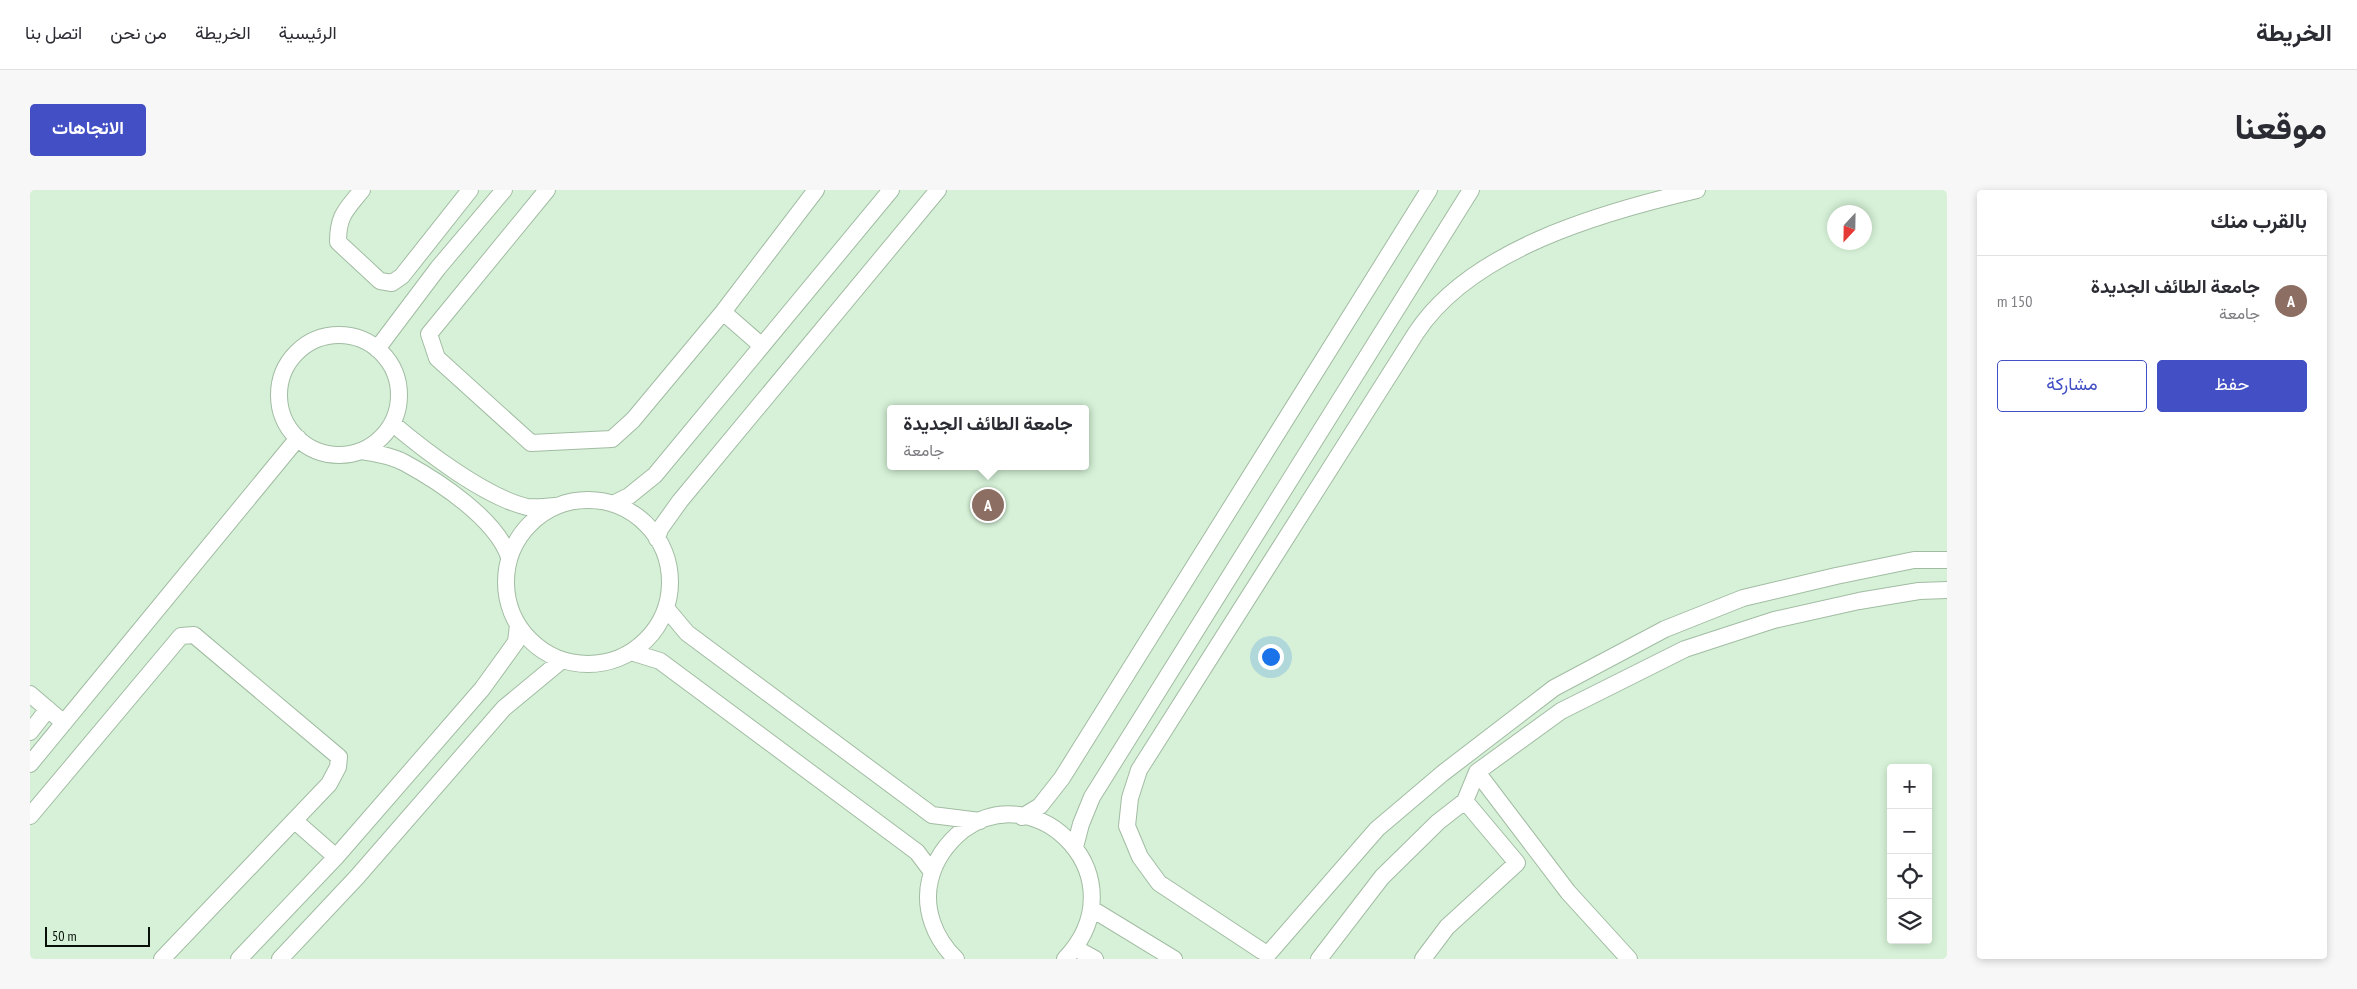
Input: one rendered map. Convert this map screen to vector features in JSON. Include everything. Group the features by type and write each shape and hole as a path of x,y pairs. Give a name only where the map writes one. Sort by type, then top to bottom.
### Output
{"lane":[{"path":"362,190 344,211 338,229 338,242 380,281 392,283 402,276 470,190"},
{"path":"547,190 429,334 437,358 531,443 612,439 633,420 723,312 816,190"},
{"path":"613,504 629,496 655,476 892,190"},
{"path":"657,539 660,529 680,501 938,190"},
{"path":"1022,817 1040,806 1062,778 1429,190"},
{"path":"1075,847 1081,824 1092,797 1470,190"},
{"path":"1697,190 1629,206 1536,241 1484,270 1444,298 1416,333 1139,770 1130,798 1128,826 1140,857 1159,883 1262,951 1269,952 1377,829 1443,773 1554,688 1665,629 1743,598 1914,560 1947,560"},
{"path":"377,349 438,268 499,192"},
{"path":"723,312 762,346"},
{"path":"337,335 357,338 377,349 390,363 398,383 398,404 392,423 379,440 361,450 341,455 310,448 298,438 283,417 278,397 282,376 291,358 307,344 321,338 337,335"},
{"path":"392,423 437,458 507,501 530,507 557,506 585,500 613,504 638,518 657,539 668,566 669,594 666,608 652,633 631,652 618,658 590,664 562,660 537,646 518,625 511,612 506,592 506,570 515,543 528,526 544,512 557,506"},
{"path":"30,764 298,438"},
{"path":"361,450 382,454 405,463 466,503 494,528 504,543 509,557"},
{"path":"1319,959 1382,877 1438,822 1465,802 1477,772 1560,711 1685,649 1774,620 1850,603 1919,591 1947,590"},
{"path":"666,608 687,633 932,815 980,821"},
{"path":"239,959 336,857 508,656 516,642 518,625"},
{"path":"30,816 168,649 181,636 194,635 338,757 338,767 329,784 162,959"},
{"path":"631,652 660,661 917,852 932,872"},
{"path":"280,959 357,877 504,708 562,660"},
{"path":"30,694 64,722"},
{"path":"30,732 48,709"},
{"path":"1477,772 1568,892 1629,959"},
{"path":"1423,959 1447,927 1517,863 1465,802"},
{"path":"950,957 940,941 930,914 929,886 932,872 938,859 950,842 967,828 980,821 993,817 1022,817 1049,826 1061,833 1075,847 1087,867 1091,881 1092,909 1083,936 1070,954 1095,959"},
{"path":"294,821 336,857"},
{"path":"1092,909 1174,959"}],"place":[{"name":"جامعة الطائف الجديدة","path":"988,505"}]}
